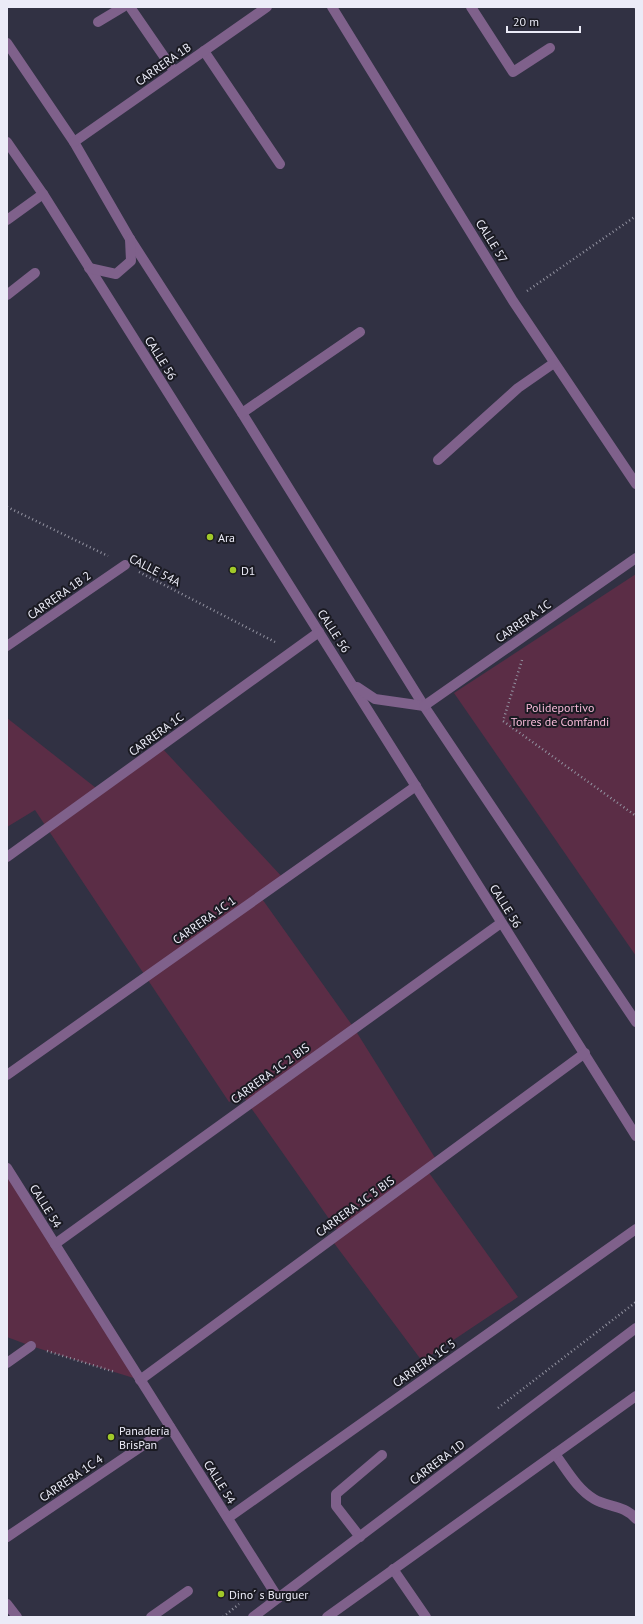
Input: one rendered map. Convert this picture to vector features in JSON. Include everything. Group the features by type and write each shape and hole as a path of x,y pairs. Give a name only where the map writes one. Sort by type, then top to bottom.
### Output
{"street":[{"path":"98,22 123,7"},
{"path":"130,7 174,72"},
{"name":"CARRERA 1B","path":"74,142 267,7"},
{"name":"CALLE 57","path":"332,7 513,301 636,484"},
{"path":"471,7 512,72 550,48"},
{"path":"7,43 74,142 130,239 242,414 424,706 636,1022"},
{"path":"204,51 280,164"},
{"name":"CALLE 56","path":"7,142 43,194 351,682 501,924 585,1053 636,1136"},
{"path":"7,220 43,194"},
{"path":"89,268 116,274 131,261 130,239"},
{"path":"7,295 35,273"},
{"path":"242,414 360,332"},
{"path":"438,460 518,388 554,363"},
{"name":"CARRERA 1C","path":"424,706 636,558"},
{"name":"CARRERA 1B 2","path":"7,646 125,565"},
{"name":"CARRERA 1C","path":"7,857 319,632"},
{"path":"351,682 362,692 375,699 424,706"},
{"name":"CARRERA 1C 1","path":"7,1075 416,786"},
{"name":"CARRERA 1C 2 BIS","path":"55,1244 501,924"},
{"name":"CARRERA 1C 3 BIS","path":"140,1380 585,1053"},
{"name":"CALLE 54","path":"7,1168 278,1598"},
{"name":"CARRERA 1C 5","path":"228,1518 636,1229"},
{"name":"CARRERA 1D","path":"253,1617 636,1328"},
{"path":"7,1363 31,1346"},
{"path":"327,1617 636,1396"},
{"name":"CARRERA 1C 4","path":"7,1537 170,1427"},
{"path":"555,1454 583,1492 595,1500 620,1507 636,1519"},
{"path":"360,1537 336,1506 336,1494 382,1455"},
{"path":"393,1569 426,1617"},
{"path":"151,1617 188,1591"},
{"path":"7,1604 17,1617"}],"path":[{"path":"513,301 636,216"},
{"name":"CALLE 54A","path":"7,507 125,565 293,652"},
{"path":"524,653 503,721 636,816"},
{"path":"31,1346 140,1380"}],"green space":[{"name":"Polideportivo Torres de Comfandi","path":"636,574 636,956 454,693"},
{"path":"7,718 96,788 161,747 284,879 260,896 354,1028 437,1161 427,1170 518,1297 422,1361 331,1239 339,1233 242,1095 229,1102 35,810 7,827"},
{"path":"7,1168 140,1380 7,1337"}],"place":[{"name":"Ara","path":"210,537"},
{"name":"D1","path":"233,570"},
{"name":"Panadería BrisPan","path":"111,1437"},
{"name":"Dino´ s Burguer","path":"221,1594"}]}
